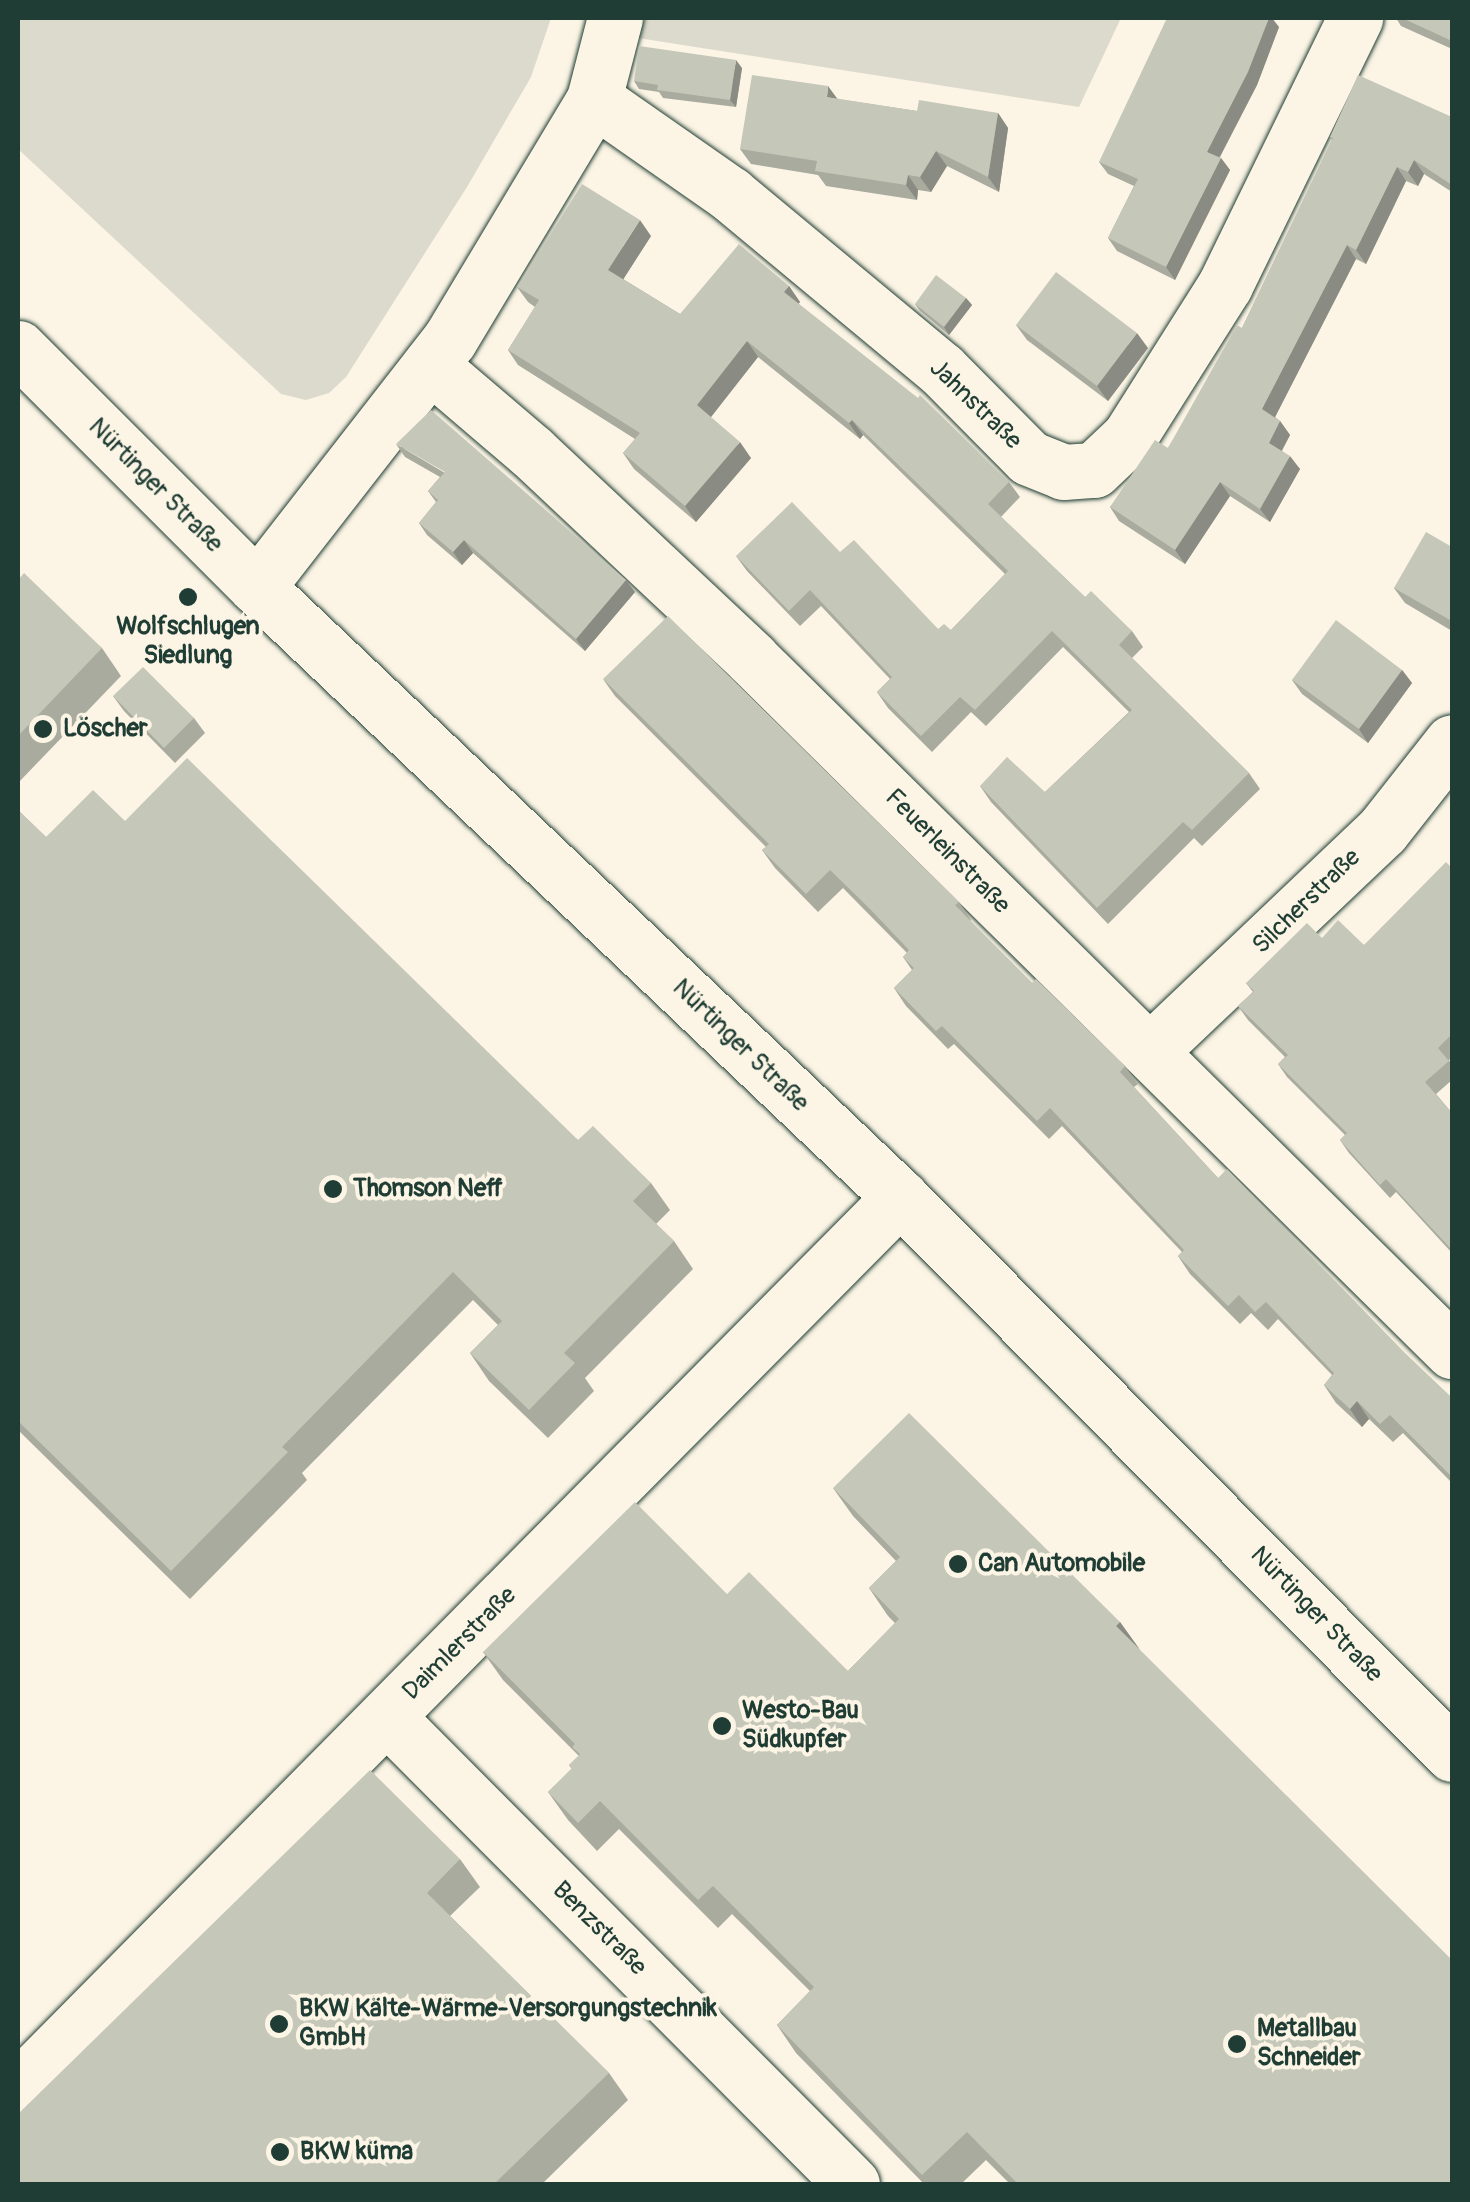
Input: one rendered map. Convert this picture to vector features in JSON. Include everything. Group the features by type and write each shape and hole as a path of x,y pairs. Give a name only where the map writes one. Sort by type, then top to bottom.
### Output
{"street":[{"path":"257,587 430,366 594,99 615,18"},
{"name":"Jahnstraße","path":"594,99 730,194 942,369 1030,458 1062,472 1094,470 1128,437 1224,285 1356,18"},
{"name":"Nürtinger Straße","path":"18,348 257,587 900,1197 1452,1754"},
{"name":"Feuerleinstraße","path":"430,366 532,452 751,658 1452,1351"},
{"name":"Silcherstraße","path":"1150,1051 1444,775"},
{"name":"Daimlerstraße","path":"18,2088 900,1197"},
{"name":"Benzstraße","path":"387,1717 852,2184"}],"shaded area":[{"path":"18,18 551,18 531,77 467,187 346,377 329,393 306,400 281,394 18,149"},
{"path":"644,18 1121,18 1079,107 638,38"}],"building":[{"path":"1167,18 1269,18 1248,72 1207,152 1221,158 1166,267 1108,238 1138,179 1099,162"},
{"path":"1402,18 1452,18 1452,41"},
{"path":"639,46 736,60 730,100 657,90 658,85 634,81"},
{"path":"752,75 828,86 827,97 917,111 919,100 998,113 988,177 936,151 920,177 908,175 906,185 815,171 817,161 740,149"},
{"path":"1358,75 1452,117 1452,185 1414,160 1408,172 1397,167 1356,250 1347,245 1262,409 1280,421 1269,443 1290,456 1260,509 1220,482 1175,550 1110,507 1155,440 1168,448 1237,325 1242,328 1333,138 1330,137"},
{"path":"582,184 640,220 608,270 680,314 739,244 789,286 784,292 918,398 920,395 1009,482 988,504 1085,597 1091,591 1132,631 1119,645 1249,773 1192,830 1183,822 1097,908 980,786 1007,757 1045,792 1132,710 1052,631 975,710 960,697 921,736 877,692 892,677 810,590 789,611 736,556 792,502 840,552 854,540 938,629 944,624 951,630 1008,571 852,420 849,423 747,341 697,405 740,442 685,506 623,453 640,433 508,350 539,300 517,287"},
{"path":"1056,272 1137,333 1097,386 1016,325"},
{"path":"936,275 966,298 944,327 915,304"},
{"path":"431,410 626,580 576,639 464,540 453,552 419,523 438,500 428,491 445,472 396,444"},
{"path":"1426,532 1452,547 1450,620 1394,588"},
{"path":"24,573 102,648 18,736 18,580"},
{"path":"668,616 959,902 955,905 1032,983 1036,979 1125,1066 1120,1072 1218,1178 1227,1169 1452,1398 1452,1477 1390,1415 1380,1424 1357,1401 1350,1409 1324,1385 1334,1373 1266,1302 1255,1312 1239,1295 1228,1306 1178,1256 1184,1250 1050,1108 1037,1121 942,1026 936,1031 894,988 914,968 903,957 909,950 871,910 830,870 806,894 762,850 769,844 603,679"},
{"path":"1336,620 1402,670 1359,729 1292,680"},
{"path":"143,667 194,718 164,748 113,696"},
{"name":"Thomson Neff","path":"187,758 578,1140 593,1126 651,1183 633,1201 674,1241 564,1353 575,1363 529,1410 470,1353 502,1321 453,1272 282,1447 288,1452 171,1571 18,1421 18,810 46,837 93,790 125,821"},
{"path":"1446,862 1452,868 1452,1034 1438,1048 1449,1061 1425,1082 1452,1113 1452,1250 1386,1179 1380,1185 1340,1140 1347,1133 1278,1064 1288,1055 1238,1006 1254,991 1246,983 1307,923 1322,938 1338,920 1364,945"},
{"path":"909,1413 1120,1622 1116,1626 1452,1960 1452,2184 1018,2184 967,2132 922,2175 777,2025 814,1987 713,1886 698,1900 600,1801 578,1823 548,1792 580,1754 572,1747 575,1744 483,1652 635,1502 727,1594 749,1572 848,1671 899,1619 869,1588 900,1557 833,1488"},
{"name":"BKW Kälte-Wärme-Versorgungstechnik GmbH","path":"370,1770 460,1859 427,1893 609,2073 494,2184 18,2184 18,2114"}],"place":[{"name":"Wolfschlugen Siedlung","path":"188,597"},
{"name":"Löscher","path":"43,729"},
{"name":"Thomson Neff","path":"333,1189"},
{"name":"Can Automobile","path":"958,1564"},
{"name":"Westo-Bau Südkupfer","path":"722,1726"},
{"name":"BKW Kälte-Wärme-Versorgungstechnik GmbH","path":"279,2024"},
{"name":"Metallbau Schneider","path":"1237,2044"},
{"name":"BKW küma","path":"280,2152"}]}
